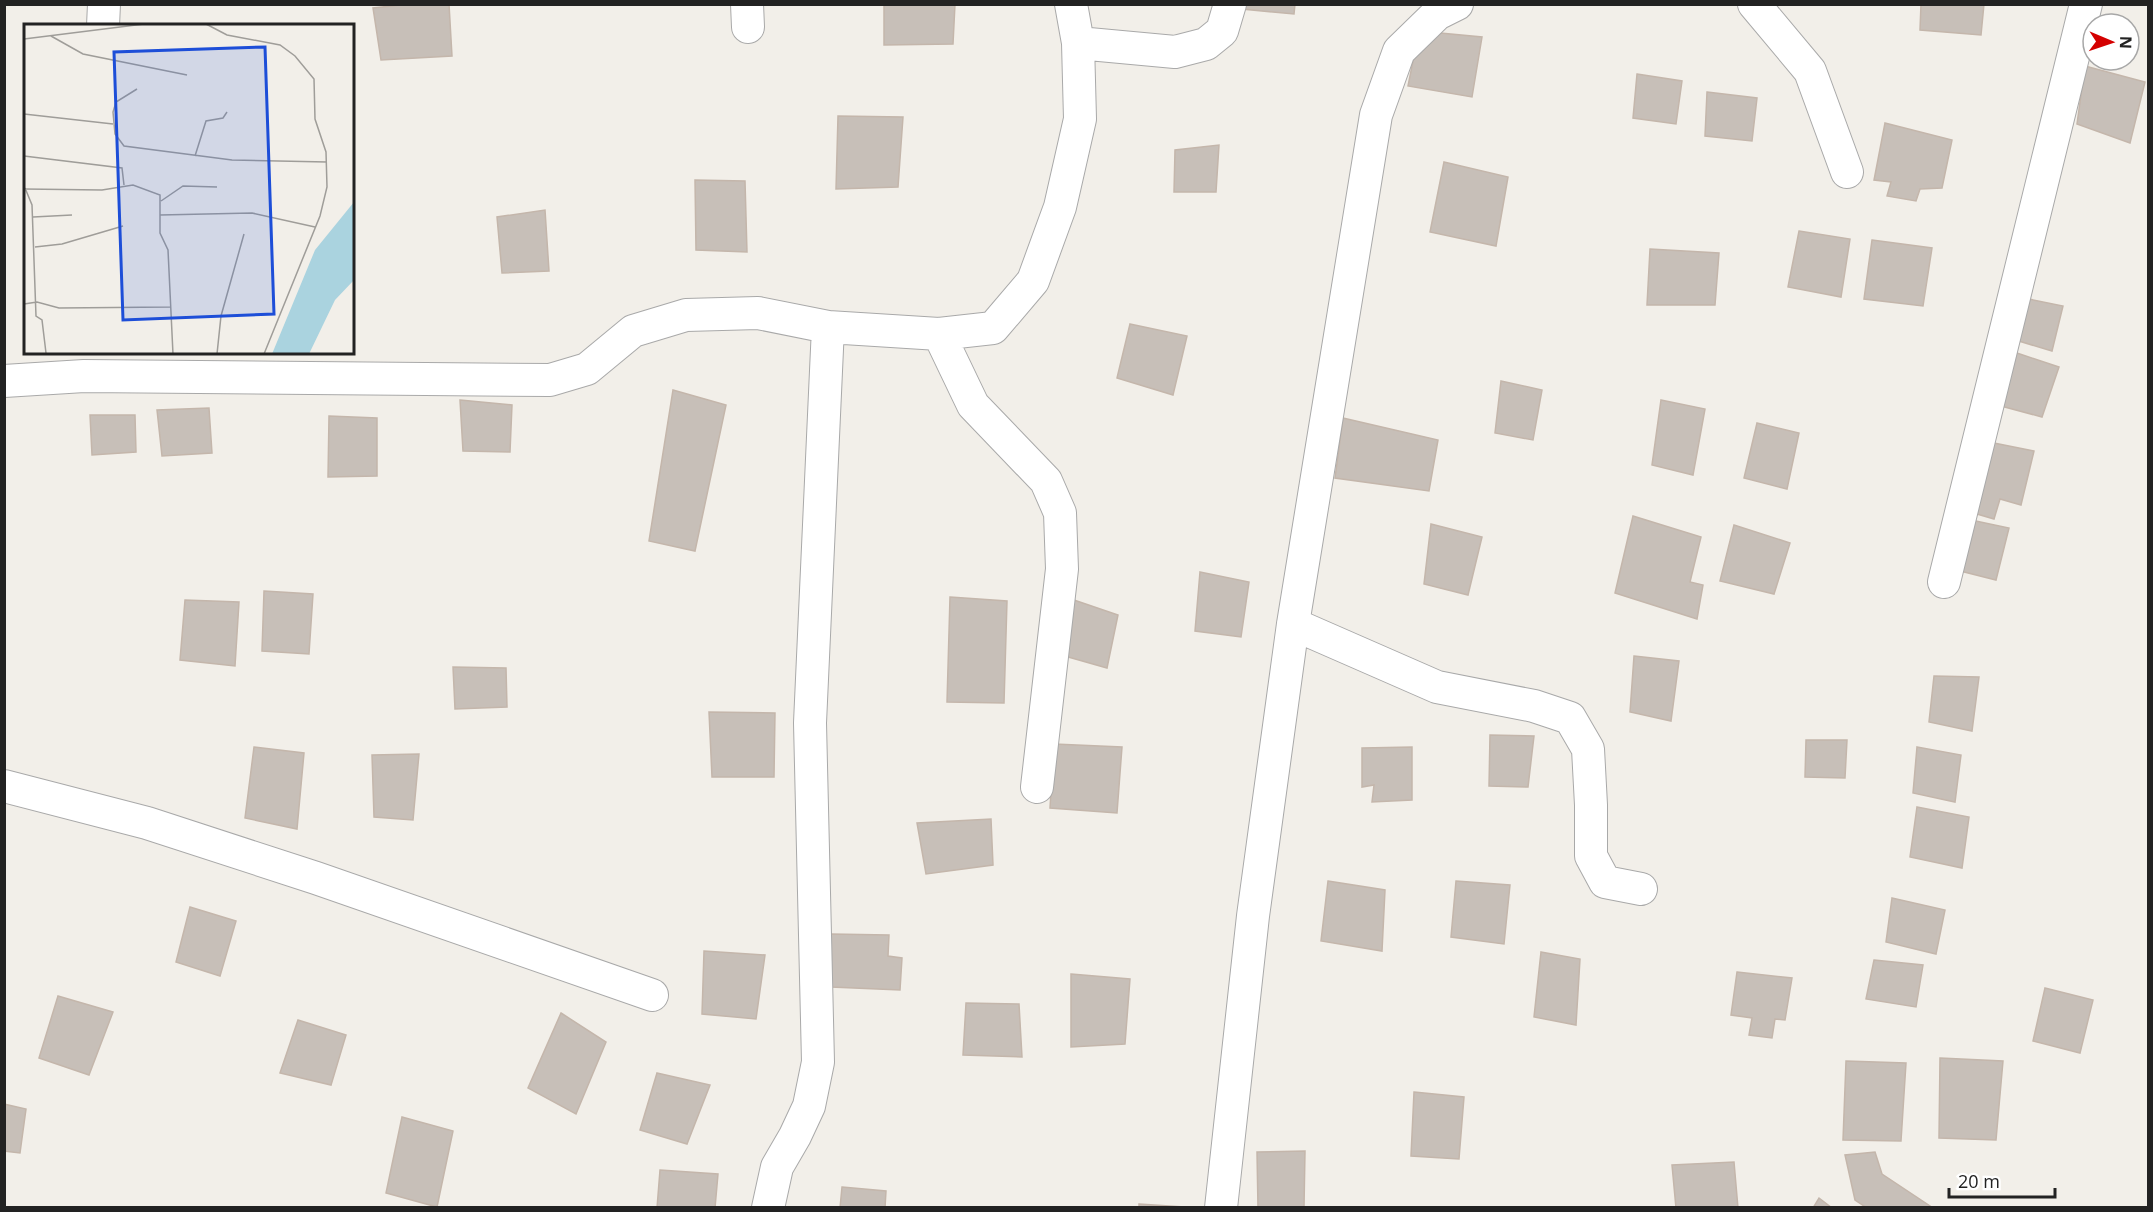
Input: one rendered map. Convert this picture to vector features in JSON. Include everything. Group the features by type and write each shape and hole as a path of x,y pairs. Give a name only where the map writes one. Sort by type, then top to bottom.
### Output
{"street":[{"path":"103,24 104,4"},
{"path":"4,381 84,364 550,380 586,369 633,331 686,315 758,313 828,327 939,334 993,328 1033,281 1060,207 1080,119 1078,43 1071,4"},
{"path":"1078,43 1175,52 1206,44 1222,31 1230,4"},
{"path":"1221,1208 1253,916 1293,624 1376,115 1399,51 1437,14 1457,4"},
{"path":"1754,4 1810,71 1847,172"},
{"path":"1944,582 2085,4"},
{"path":"768,1208 777,1167 809,1106 818,1062 810,723 828,327"},
{"path":"939,334 973,405 1046,481 1060,513 1062,569 1037,787"},
{"path":"1293,624 1437,687 1534,706 1570,718 1587,749 1592,805 1592,856 1605,882 1641,889"},
{"path":"4,786 147,823 327,882 652,995"}],"building":[{"path":"410,4 449,4 452,56 381,60 373,8"},
{"path":"884,4 955,4 953,44 884,45"},
{"path":"1243,4 1295,4 1294,14 1242,9"},
{"path":"1921,4 1984,4 1981,35 1920,30"},
{"path":"1419,31 1482,37 1472,97 1408,86"},
{"path":"2084,72 2108,72 2145,82 2130,143 2077,124"},
{"path":"1637,74 1682,81 1676,124 1633,118"},
{"path":"1707,92 1757,98 1752,141 1705,136"},
{"path":"838,116 903,117 898,187 836,189"},
{"path":"1885,123 1952,140 1942,188 1920,189 1916,201 1887,196 1891,182 1874,180"},
{"path":"1219,145 1216,192 1174,192 1175,150"},
{"path":"1444,162 1508,177 1496,246 1430,232"},
{"path":"695,180 745,181 747,252 696,250"},
{"path":"545,210 549,271 502,273 497,217"},
{"path":"1799,231 1850,239 1841,297 1788,287"},
{"path":"1872,240 1932,248 1923,306 1864,299"},
{"path":"1650,249 1719,253 1715,305 1647,305"},
{"path":"2024,298 2063,306 2052,351 2012,339"},
{"path":"1130,324 1187,336 1173,395 1117,378"},
{"path":"2011,351 2059,367 2042,417 1997,405"},
{"path":"1501,381 1542,390 1533,440 1495,433"},
{"path":"673,390 726,405 695,551 649,541"},
{"path":"460,400 512,405 510,452 463,451"},
{"path":"1661,400 1705,409 1693,475 1652,465"},
{"path":"209,408 212,453 162,456 157,410"},
{"path":"90,415 135,415 136,452 92,455"},
{"path":"329,416 377,418 377,476 328,477"},
{"path":"1343,418 1438,440 1429,491 1335,478"},
{"path":"1757,423 1799,433 1787,489 1744,478"},
{"path":"1989,442 2034,451 2021,505 2000,499 1994,519 1970,512"},
{"path":"1633,516 1701,537 1690,582 1703,585 1697,619 1615,593"},
{"path":"1971,520 2009,528 1996,580 1956,570"},
{"path":"1431,524 1482,537 1468,595 1424,584"},
{"path":"1734,525 1790,543 1774,594 1720,581"},
{"path":"1200,572 1249,582 1241,637 1195,631"},
{"path":"264,591 313,594 309,654 262,651"},
{"path":"950,597 1007,601 1004,703 947,702"},
{"path":"1071,599 1118,615 1107,668 1061,655"},
{"path":"185,600 239,602 235,666 180,660"},
{"path":"1634,656 1679,661 1671,721 1630,712"},
{"path":"453,667 506,668 507,707 455,709"},
{"path":"1934,676 1979,677 1972,731 1929,722"},
{"path":"709,712 775,713 774,777 712,777"},
{"path":"1490,735 1534,736 1528,787 1489,786"},
{"path":"1806,740 1847,740 1845,778 1805,777"},
{"path":"1054,744 1122,747 1117,813 1050,808"},
{"path":"254,747 304,753 297,829 245,818"},
{"path":"1412,747 1412,800 1372,802 1374,785 1362,787 1362,748"},
{"path":"1917,747 1961,755 1955,802 1913,793"},
{"path":"419,754 413,820 374,817 372,755"},
{"path":"1917,807 1969,817 1962,868 1910,857"},
{"path":"991,819 993,865 926,874 917,823"},
{"path":"1328,881 1385,890 1382,951 1321,941"},
{"path":"1456,881 1510,885 1504,944 1451,937"},
{"path":"1892,898 1945,910 1936,954 1886,942"},
{"path":"190,907 236,921 220,976 176,962"},
{"path":"831,934 889,935 888,956 902,958 900,990 831,987"},
{"path":"704,951 765,955 756,1019 702,1014"},
{"path":"1541,952 1580,959 1576,1025 1534,1017"},
{"path":"1874,960 1923,965 1916,1007 1866,999"},
{"path":"1737,972 1792,978 1785,1020 1775,1019 1772,1038 1749,1035 1752,1018 1731,1015"},
{"path":"1071,974 1130,979 1125,1044 1071,1047"},
{"path":"2045,988 2093,1000 2080,1053 2033,1041"},
{"path":"58,996 113,1012 89,1075 39,1058"},
{"path":"966,1003 1019,1004 1022,1057 963,1055"},
{"path":"561,1013 606,1042 576,1114 528,1088"},
{"path":"298,1020 346,1035 331,1085 280,1073"},
{"path":"1940,1058 2003,1061 1996,1140 1939,1138"},
{"path":"1846,1061 1906,1063 1901,1141 1843,1140"},
{"path":"657,1073 710,1085 687,1144 640,1130"},
{"path":"1414,1092 1464,1097 1459,1159 1411,1156"},
{"path":"4,1104 26,1109 20,1153 4,1151"},
{"path":"402,1117 453,1131 437,1207 386,1193"},
{"path":"1305,1151 1304,1208 1258,1208 1257,1152"},
{"path":"1875,1152 1882,1174 1933,1208 1867,1208 1855,1200 1845,1155"},
{"path":"1734,1162 1738,1208 1676,1208 1672,1165"},
{"path":"660,1170 718,1174 715,1208 657,1208"},
{"path":"842,1187 886,1191 885,1208 840,1208"},
{"path":"1819,1198 1832,1208 1813,1208"},
{"path":"1139,1204 1184,1207 1184,1208 1139,1208"}]}
